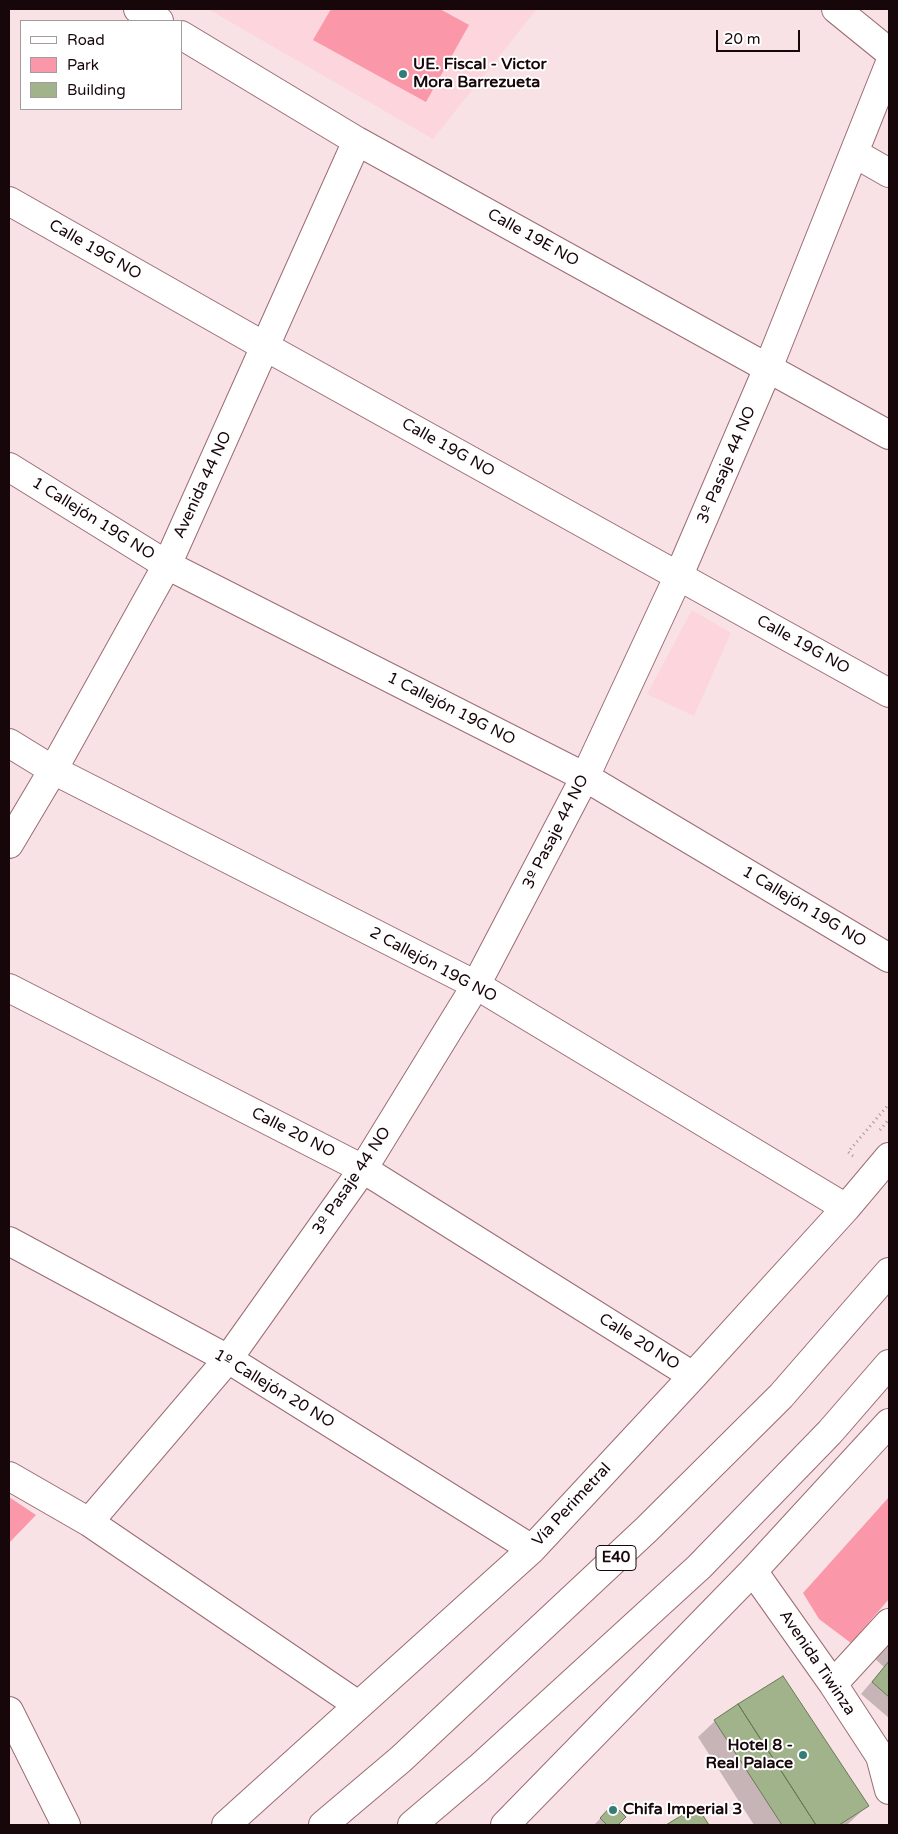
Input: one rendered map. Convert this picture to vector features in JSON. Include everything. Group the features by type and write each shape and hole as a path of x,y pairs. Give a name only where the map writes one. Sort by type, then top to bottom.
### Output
{"main road":[{"path":"138,9 157,20"},
{"path":"836,9 889,52"},
{"name":"Calle 19E NO","path":"182,36 357,141 889,435"},
{"name":"3º Pasaje 44 NO","path":"89,1522 228,1359 363,1169 476,985 585,777 679,575 768,368 889,65"},
{"name":"Avenida 44 NO","path":"9,844 53,770 167,565 357,141"},
{"path":"854,152 889,173"},
{"name":"Calle 19G NO","path":"9,201 266,347 889,693"},
{"name":"1 Callejón 19G NO","path":"9,467 167,565 585,777 889,958"},
{"name":"2 Callejón 19G NO","path":"9,743 53,770 476,985 846,1208"},
{"name":"Calle 20 NO","path":"9,988 363,1169 693,1376"},
{"name":"Vía Perimetral","path":"226,1825 532,1549 846,1208 889,1157"},
{"name":"1º Callejón 20 NO","path":"9,1240 228,1359 532,1549"},
{"name":"E40","path":"323,1825 401,1759 647,1529 781,1396 889,1272"},
{"path":"412,1825 486,1761 699,1567 830,1432 889,1364"},
{"path":"510,1824 753,1571 889,1423"},
{"path":"9,1476 89,1522 358,1705"},
{"name":"Avenida Tiwinza","path":"753,1571 833,1684 884,1761 889,1790"},
{"path":"833,1684 889,1623"},
{"path":"9,1712 66,1825"}],"shaded area":[{"name":"UE. Fiscal - Victor Mora Barrezueta","path":"208,9 537,9 433,139"},
{"path":"692,610 731,633 694,716 647,694"}],"green space":[{"path":"331,9 440,9 469,25 426,102 313,40"},
{"path":"9,1497 36,1515 9,1543"},
{"path":"889,1497 889,1599 851,1643 819,1619 803,1593"}],"building":[{"path":"889,1661 889,1697 872,1682"},
{"name":"Hotel 8 - Real Palace","path":"783,1676 869,1806 839,1825 816,1825 738,1704"},
{"path":"738,1704 816,1825 782,1825 714,1720"},
{"name":"Chifa Imperial 3","path":"613,1804 626,1817 618,1825 607,1825 600,1818"},
{"path":"697,1806 709,1825 666,1825"}],"place":[{"name":"UE. Fiscal - Victor Mora Barrezueta","path":"403,74"},
{"name":"Hotel 8 - Real Palace","path":"803,1755"},
{"name":"Chifa Imperial 3","path":"613,1810"}]}
